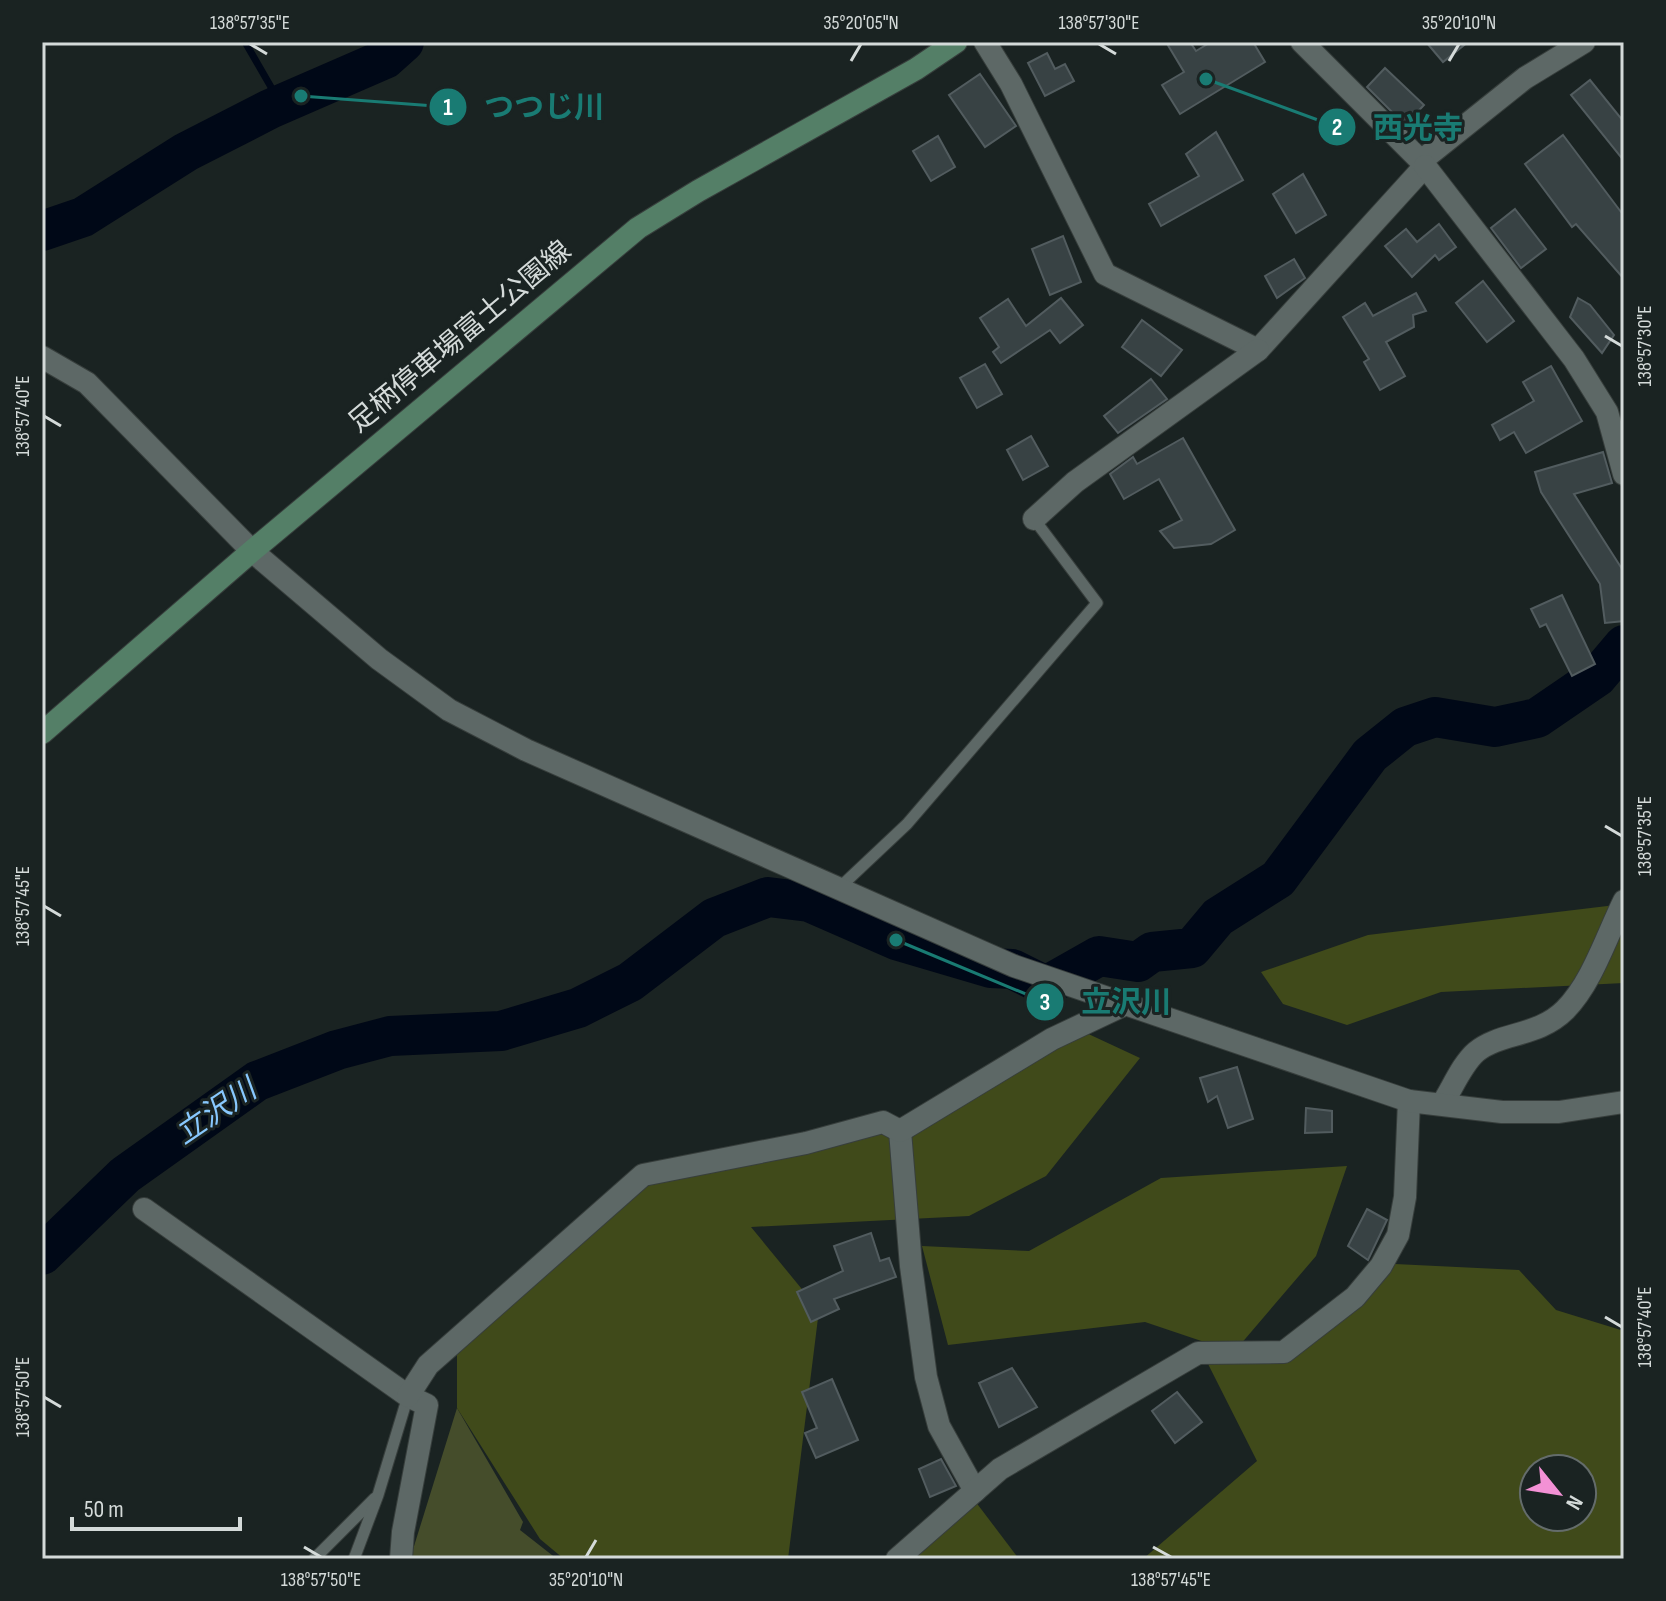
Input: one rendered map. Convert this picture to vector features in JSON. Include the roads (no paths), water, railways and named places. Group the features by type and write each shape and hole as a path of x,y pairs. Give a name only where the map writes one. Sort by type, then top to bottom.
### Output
{"main road":[{"name":"足柄停車場富士公園線","path":"42,733 252,551 638,228 916,69 956,42"}],"street":[{"path":"985,42 1011,84 1105,274 1258,350"},
{"path":"1302,42 1423,164 1574,359 1607,412 1624,474"},
{"path":"1034,519 1075,482 1258,350 1423,164 1525,78 1584,42"},
{"path":"42,357 87,383 252,551 379,659 449,710 526,750 1014,966 1409,1101 1531,1112 1624,1102"},
{"path":"1442,1104 1474,1053 1491,1043 1530,1031 1566,1009 1579,991 1624,901"},
{"path":"900,1131 1052,1039 1126,1004"},
{"path":"897,1559 1000,1469 1198,1353 1284,1352 1355,1297 1381,1266 1398,1235 1405,1197 1409,1101"},
{"path":"408,1396 428,1365 643,1175 806,1143 883,1122 900,1131"},
{"path":"900,1131 911,1266 926,1377 939,1426 975,1491"},
{"path":"144,1209 408,1396 427,1405 403,1532 401,1559"}],"lane":[{"path":"838,889 907,824 1097,603 1034,519"},
{"path":"354,1559 378,1495 408,1396"},
{"path":"314,1559 378,1495"}],"waterway":[{"path":"245,42 271,87 270,109"},
{"path":"42,231 83,217 186,152 270,109 385,59 404,42"},
{"name":"立沢川","path":"42,1255 125,1175 257,1081 337,1050 390,1036 501,1031 578,1008 630,982 714,918 768,897 809,902 896,940 991,968 1012,969 1046,986 1099,956 1138,962 1152,952 1192,948 1218,917 1278,879 1370,755 1405,727 1435,717 1495,727 1537,718 1597,677 1624,645"}],"place":[{"name":"西光寺","path":"1206,79"},
{"name":"つつじ川","path":"301,96"},
{"name":"立沢川","path":"896,940"}]}
